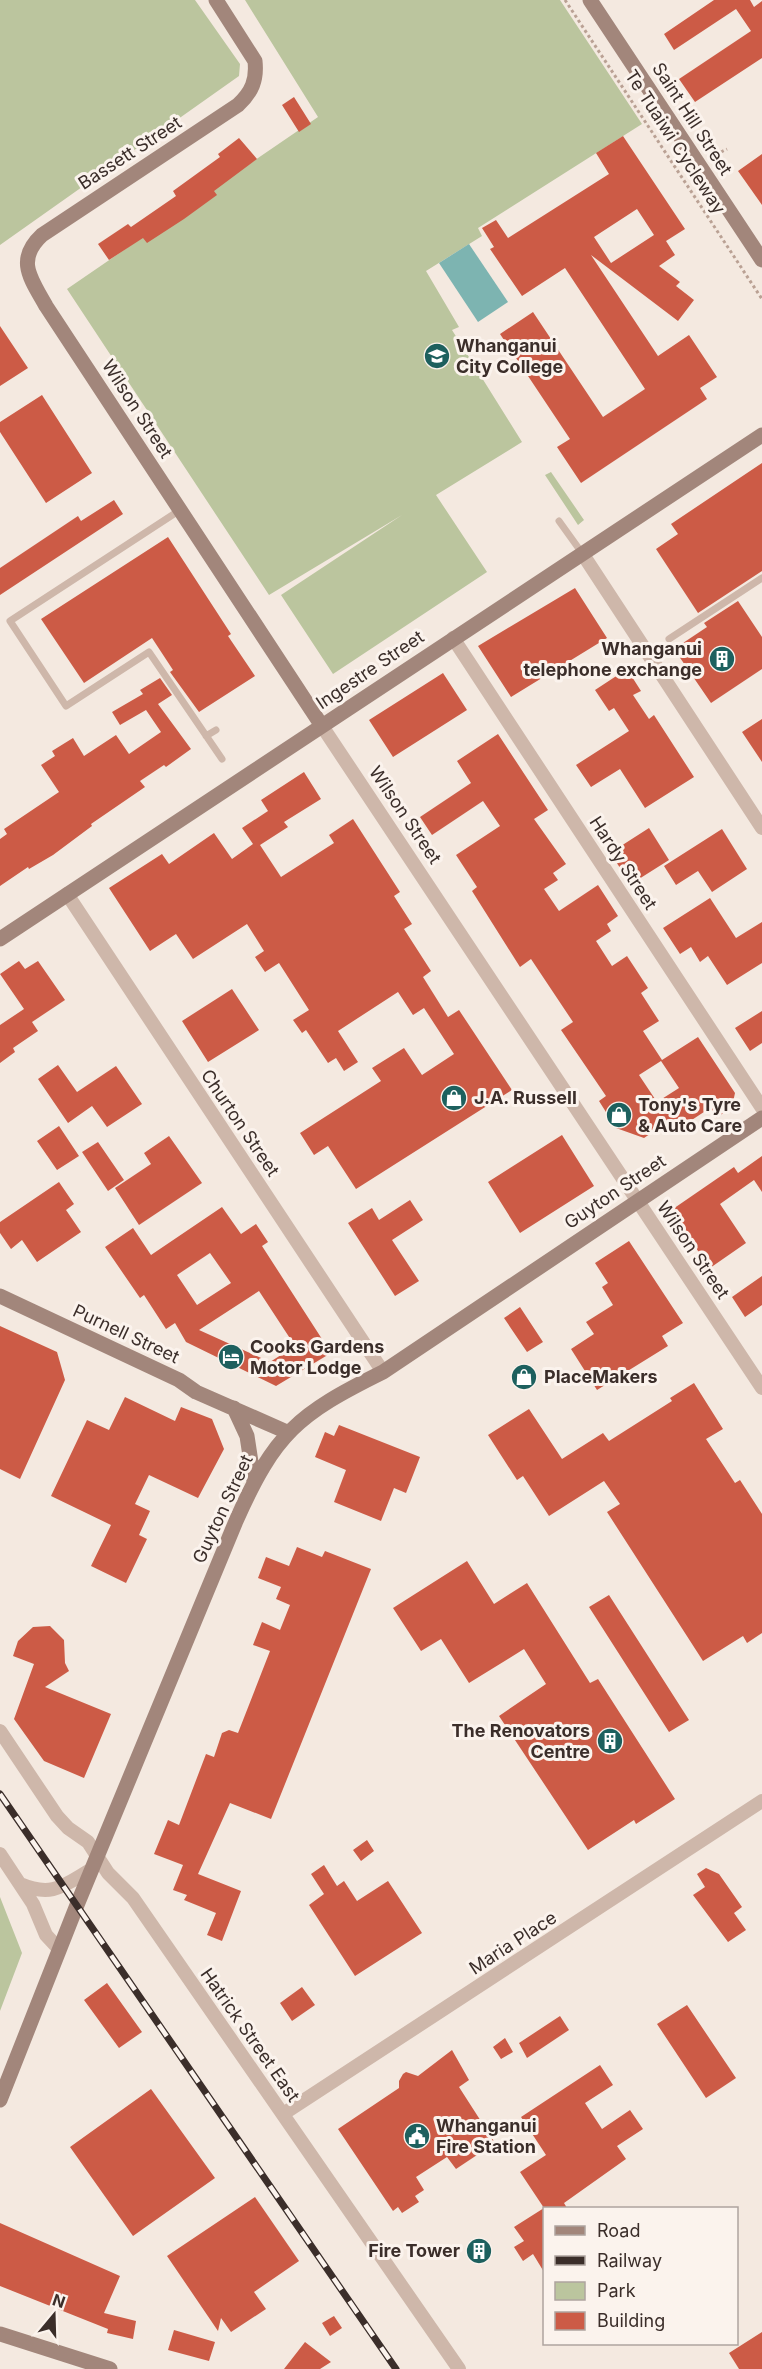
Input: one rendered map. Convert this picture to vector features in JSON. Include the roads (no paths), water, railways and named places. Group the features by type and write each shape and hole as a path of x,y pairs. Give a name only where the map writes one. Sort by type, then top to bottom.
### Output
{"main road":[{"name":"Bassett Street","path":"27,257 30,248 42,235 238,105 251,90 255,82 255,61 216,0"},
{"name":"Saint Hill Street","path":"590,0 762,260"},
{"name":"Wilson Street","path":"27,257 27,270 46,306 322,726"},
{"name":"Ingestre Street","path":"0,939 762,435"},
{"name":"Guyton Street","path":"0,2100 59,1949 254,1482 287,1432 331,1398 383,1372 762,1118"},
{"name":"Purnell Street","path":"0,1296 287,1432"},
{"path":"234,1408 247,1436 254,1482"},
{"path":"0,2334 110,2369"}],"street":[{"path":"582,554 762,828"},
{"name":"Hardy Street","path":"453,638 762,1108"},
{"name":"Wilson Street","path":"322,726 762,1388"},
{"name":"Churton Street","path":"67,894 383,1372"},
{"name":"Hatrick Street East","path":"0,1731 57,1816 68,1828 88,1842 95,1863 133,1898 459,2369"},
{"name":"Maria Place","path":"283,2114 762,1801"},
{"path":"0,1854 33,1904 46,1935 59,1949"},
{"path":"20,1884 38,1892 55,1890 95,1863"}],"lane":[{"path":"180,510 10,621 66,706 149,652 222,759"},
{"path":"560,521 582,554"},
{"path":"669,639 762,578"},
{"path":"206,736 216,730"}],"water":[{"path":"469,244 508,302 478,322 439,263"}],"railway":[{"path":"0,1794 396,2369"}],"place":[{"name":"Whanganui City College","path":"437,356"},
{"name":"Whanganui telephone exchange","path":"722,659"},
{"name":"J.A. Russell","path":"454,1098"},
{"name":"Tony's Tyre & Auto Care","path":"619,1115"},
{"name":"Cooks Gardens Motor Lodge","path":"231,1357"},
{"name":"PlaceMakers","path":"524,1377"},
{"name":"The Renovators Centre","path":"610,1741"},
{"name":"Whanganui Fire Station","path":"417,2136"},
{"name":"Fire Tower","path":"479,2251"}]}
